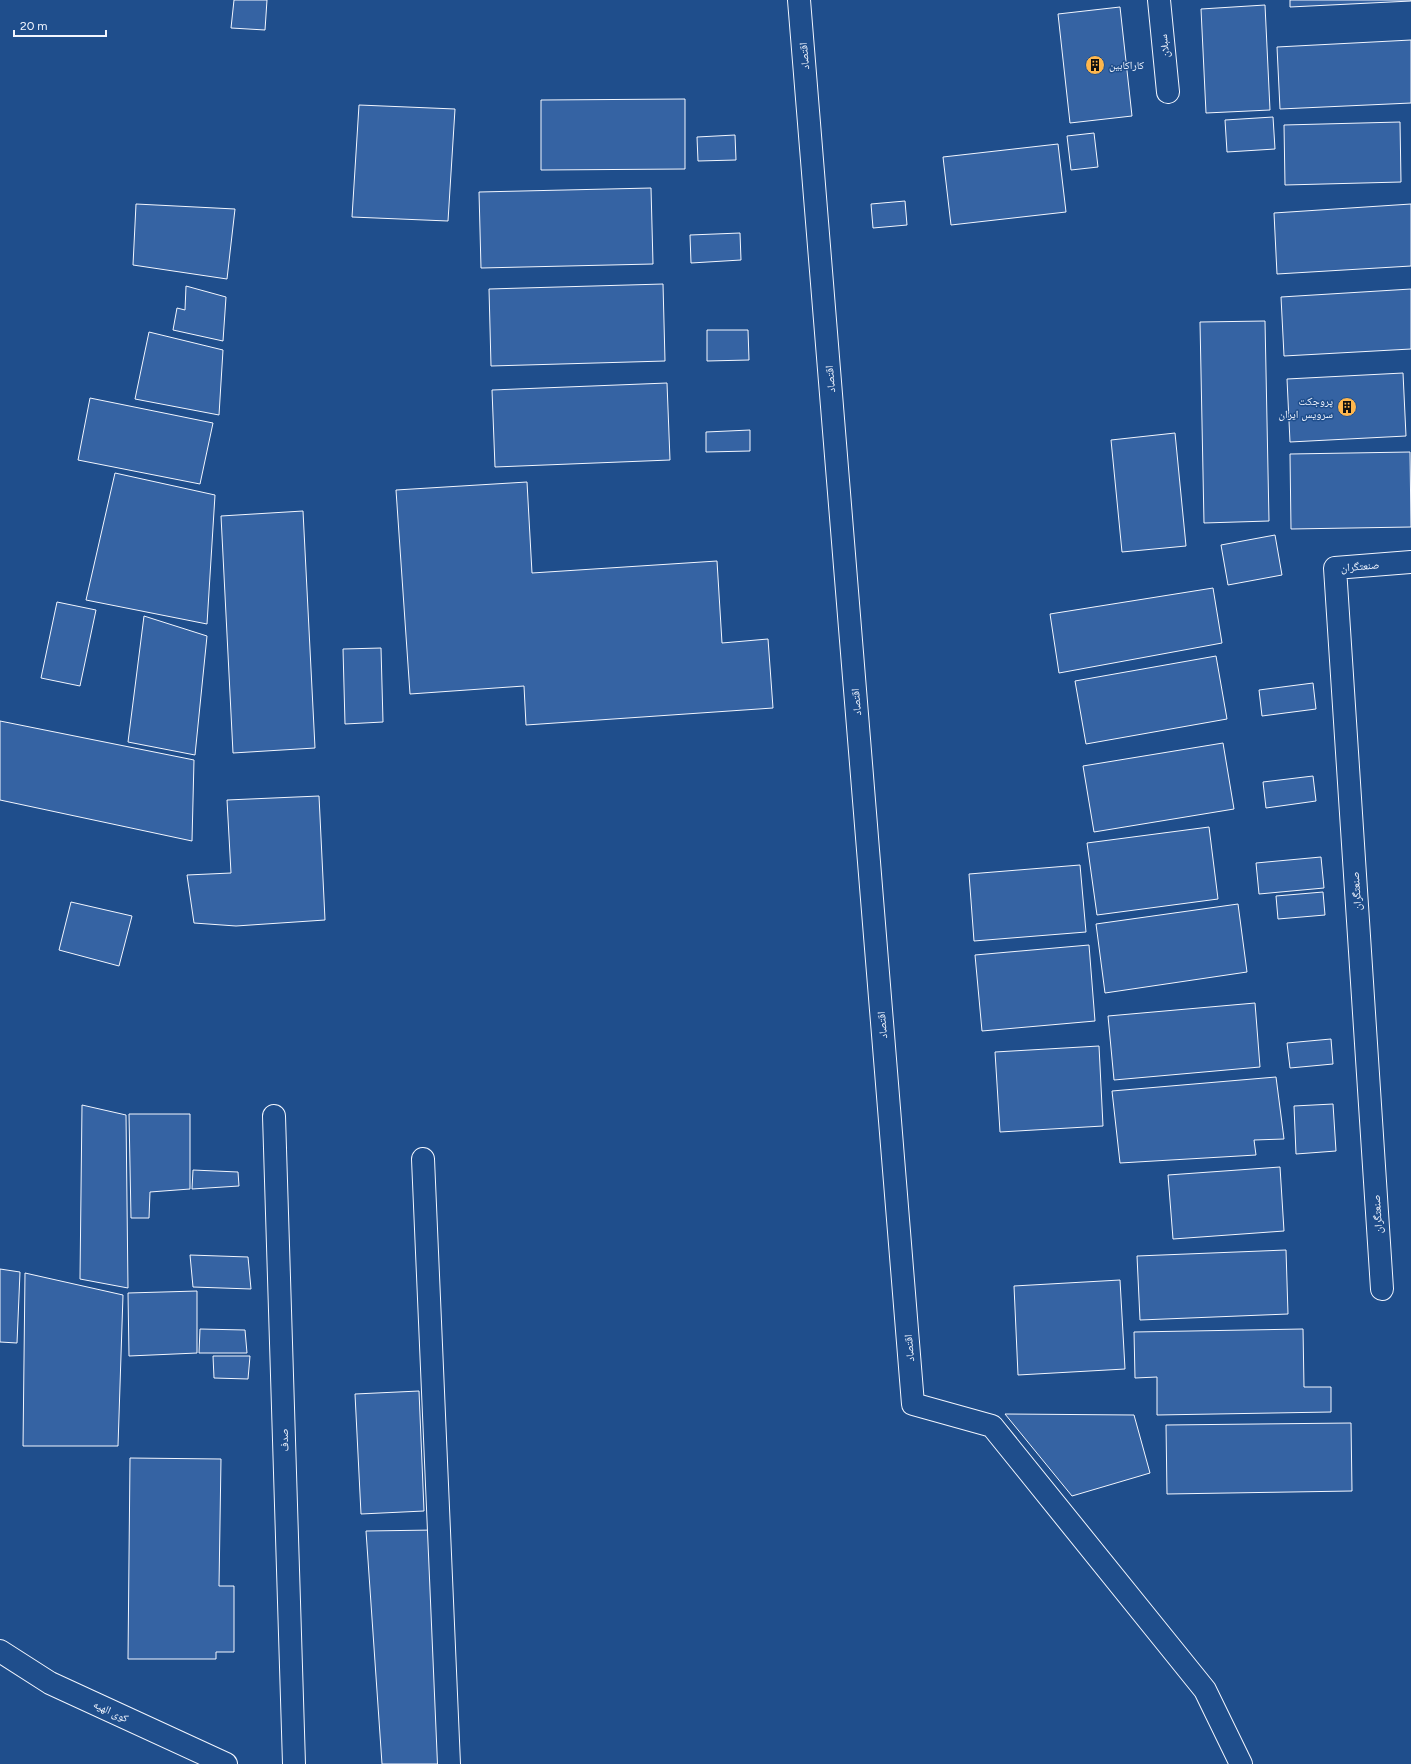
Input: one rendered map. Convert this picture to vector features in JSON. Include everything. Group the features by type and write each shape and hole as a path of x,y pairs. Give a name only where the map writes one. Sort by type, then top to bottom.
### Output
{"street":[{"name":"اقتصاد","path":"799,0 913,1404 992,1426 1205,1690 1241,1764"},
{"name":"سبلان","path":"1160,0 1168,92"},
{"name":"صنعتگران","path":"1382,1289 1335,568 1411,562"},
{"name":"صدف","path":"274,1116 294,1764"},
{"path":"423,1159 449,1764"},
{"name":"کوی الهیه","path":"0,1651 50,1683 226,1764"}],"building":[{"path":"234,0 267,0 265,30 231,28"},
{"path":"1290,0 1411,0 1411,1 1290,7"},
{"path":"1265,5 1270,110 1206,113 1201,9"},
{"name":"کاراکابین","path":"1120,7 1132,116 1070,123 1058,14"},
{"path":"1411,40 1411,103 1280,109 1277,47"},
{"path":"685,99 685,169 541,170 541,100"},
{"path":"359,105 455,109 448,221 352,217"},
{"path":"1273,117 1275,149 1227,152 1225,120"},
{"path":"1400,122 1401,182 1285,185 1284,125"},
{"path":"1094,133 1098,167 1071,170 1067,136"},
{"path":"735,135 736,160 698,161 697,137"},
{"path":"1058,144 1066,212 951,225 943,157"},
{"path":"651,188 653,264 481,268 479,192"},
{"path":"905,201 907,225 873,228 871,204"},
{"path":"136,204 235,209 227,279 133,265"},
{"path":"1411,204 1411,266 1277,274 1274,213"},
{"path":"740,233 741,260 691,263 690,235"},
{"path":"663,284 665,361 491,366 489,289"},
{"path":"186,286 226,297 223,341 173,330 177,308 185,310"},
{"path":"1411,289 1411,349 1284,356 1281,297"},
{"path":"1265,321 1269,521 1204,523 1200,322"},
{"path":"707,330 748,330 749,360 707,361"},
{"path":"149,332 223,350 219,415 135,399"},
{"name":"پروجکت سرویس ایران","path":"1403,373 1406,436 1290,442 1287,379"},
{"path":"667,383 670,460 495,467 492,390"},
{"path":"90,398 213,423 200,484 78,460"},
{"path":"750,430 750,451 706,452 706,432"},
{"path":"1175,433 1186,546 1122,552 1111,440"},
{"path":"1410,452 1411,527 1291,529 1290,454"},
{"path":"115,473 215,495 207,624 86,600"},
{"path":"527,482 532,573 717,561 722,643 768,639 773,708 526,725 524,686 410,694 396,490"},
{"path":"303,511 315,748 233,753 221,516"},
{"path":"1275,535 1282,575 1228,585 1221,545"},
{"path":"1213,588 1222,643 1059,673 1050,614"},
{"path":"57,602 96,610 80,686 41,678"},
{"path":"144,616 207,636 195,755 128,742"},
{"path":"381,648 383,722 345,724 343,649"},
{"path":"1216,656 1227,719 1086,744 1075,681"},
{"path":"1313,683 1316,709 1262,716 1259,690"},
{"path":"0,721 194,760 192,841 0,800"},
{"path":"1223,743 1234,809 1094,832 1083,766"},
{"path":"1313,776 1316,801 1266,808 1263,782"},
{"path":"319,796 325,920 236,926 194,923 187,875 231,873 227,800"},
{"path":"1209,827 1218,899 1097,915 1087,843"},
{"path":"1321,857 1324,888 1259,894 1256,863"},
{"path":"1080,865 1086,932 974,941 969,874"},
{"path":"1323,892 1325,915 1278,919 1276,896"},
{"path":"71,902 132,916 119,966 59,950"},
{"path":"1238,904 1247,972 1105,993 1096,924"},
{"path":"1089,945 1095,1021 982,1031 975,955"},
{"path":"1255,1003 1260,1067 1114,1080 1108,1016"},
{"path":"1331,1039 1333,1064 1290,1068 1287,1043"},
{"path":"1099,1046 1103,1126 1000,1132 995,1052"},
{"path":"1276,1077 1284,1139 1254,1140 1256,1155 1120,1163 1112,1091"},
{"path":"1333,1104 1336,1151 1296,1154 1294,1106"},
{"path":"82,1105 126,1115 128,1288 80,1279"},
{"path":"129,1114 190,1114 190,1189 150,1192 149,1218 131,1218"},
{"path":"1280,1167 1284,1231 1173,1239 1168,1175"},
{"path":"193,1170 238,1172 239,1186 192,1189"},
{"path":"1286,1250 1288,1314 1140,1320 1137,1256"},
{"path":"190,1255 248,1257 251,1289 193,1287"},
{"path":"0,1269 20,1272 17,1343 0,1342"},
{"path":"25,1273 123,1295 118,1446 23,1446"},
{"path":"1120,1280 1125,1369 1018,1375 1014,1286"},
{"path":"197,1291 197,1353 129,1356 128,1293"},
{"path":"200,1329 245,1330 247,1353 199,1353"},
{"path":"1303,1329 1304,1387 1331,1387 1331,1412 1157,1415 1157,1377 1135,1378 1134,1332"},
{"path":"213,1356 250,1356 248,1379 214,1378"},
{"path":"419,1391 424,1511 361,1514 355,1394"},
{"path":"1005,1414 1134,1415 1150,1473 1072,1496"},
{"path":"1351,1423 1352,1491 1167,1494 1166,1425"},
{"path":"130,1458 221,1459 219,1586 234,1586 234,1652 216,1652 216,1659 128,1659"},
{"path":"435,1530 445,1764 382,1764 366,1531"}],"place":[{"name":"کاراکابین","path":"1095,65"},
{"name":"پروجکت سرویس ایران","path":"1347,407"}]}
